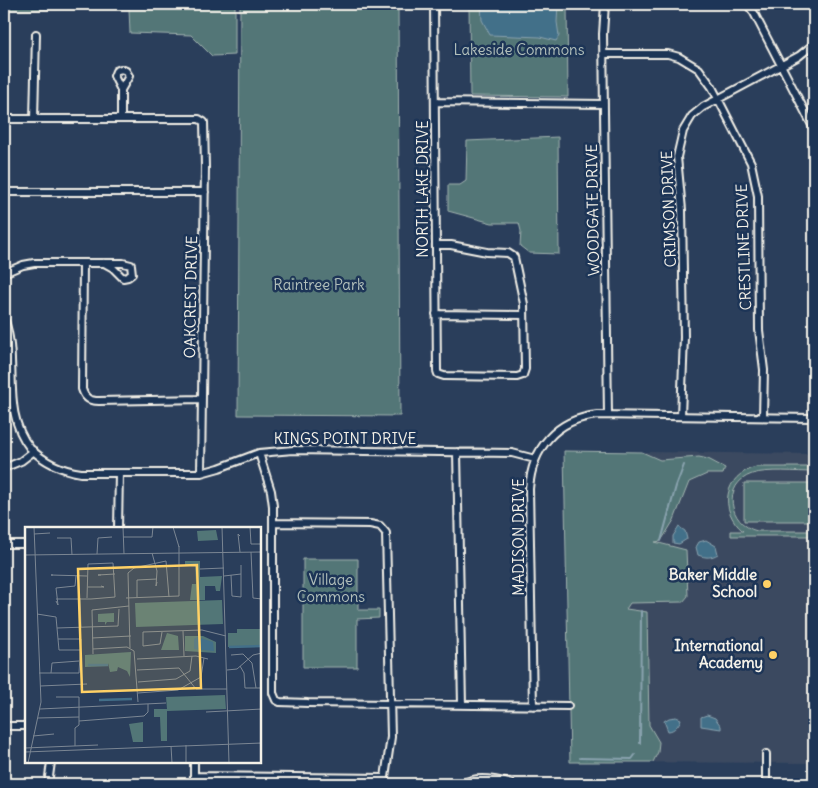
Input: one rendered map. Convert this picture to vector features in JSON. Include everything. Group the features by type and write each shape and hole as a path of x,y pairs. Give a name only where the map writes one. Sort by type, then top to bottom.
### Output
{"street":[{"name":"NORTH LAKE DRIVE","path":"434,4 436,367 438,374 444,376 517,377 523,375 525,369 524,315"},
{"name":"WOODGATE DRIVE","path":"605,4 603,54 608,416"},
{"path":"747,4 754,13 814,129"},
{"path":"34,119 36,34"},
{"name":"CRIMSON DRIVE","path":"681,416 684,288 682,210 677,157 683,131 692,116 718,98 799,56 814,44"},
{"name":"CRESTLINE DRIVE","path":"603,54 655,52 668,54 679,57 699,69 718,98 751,163 757,189 764,417"},
{"path":"4,119 121,119 121,90"},
{"path":"435,102 604,104"},
{"name":"OAKCREST DRIVE","path":"121,119 199,119 204,122 202,473"},
{"path":"4,192 205,192"},
{"path":"436,245 451,245 487,252 508,253 514,257 524,315 436,314"},
{"path":"84,263 82,384 86,398 99,401 202,399"},
{"path":"4,273 30,264 104,263"},
{"name":"KINGS POINT DRIVE","path":"4,318 10,346 9,391 11,413 19,432 34,451 48,462 65,470 81,473 202,473 258,454 293,450 515,454 535,459"},
{"name":"MADISON DRIVE","path":"533,706 529,489 535,459 548,439 568,423 587,417 814,418"},
{"path":"4,468 16,464 34,451"},
{"path":"457,452 462,705"},
{"path":"258,454 271,491 273,523 274,693 276,700 286,703 568,706"},
{"path":"118,527 119,473"},
{"path":"194,776 385,781 391,742 391,705 388,540 384,529 370,524 273,523"},
{"path":"4,544 25,544"},
{"path":"4,726 25,726"},
{"path":"766,754 766,784"},
{"path":"48,784 51,763"},
{"path":"194,763 194,784"},
{"path":"463,784 468,781 484,780 512,784"}],"shaded area":[{"path":"481,4 558,4 557,22 559,36 556,41 540,37 490,35 482,20"},
{"path":"564,451 814,454 814,763 570,762"},
{"path":"679,527 685,531 687,539 679,544 673,543 673,536"},
{"path":"706,540 716,546 718,554 708,557 698,555 696,547 699,542"},
{"path":"707,715 715,718 721,729 701,726 701,717"},
{"path":"676,717 681,719 679,723 674,729 668,731 664,721"}],"green space":[{"path":"4,4 235,4 235,55 212,56 191,35 130,33 129,9 4,10"},
{"name":"Raintree Park","path":"240,4 398,4 400,416 238,415"},
{"name":"Lakeside Commons","path":"469,4 567,4 568,97 470,96"},
{"path":"558,137 559,254 529,253 520,246 521,231 519,223 492,223 448,211 448,185 460,185 466,181 467,141"},
{"path":"564,451 642,452 660,460 699,457 708,459 725,468 723,474 707,474 689,482 674,520 661,541 655,542 686,550 688,596 683,602 630,603 626,609 647,612 649,725 659,742 658,752 653,762 570,762"},
{"path":"756,467 814,467 814,472 758,472 742,479 736,486 732,504 740,521 747,527 757,531 814,531 814,536 731,536 731,531 743,531 735,523 730,513 728,494 731,485 745,471"},
{"path":"744,483 814,483 814,521 744,521"},
{"name":"Village Commons","path":"303,559 358,559 358,610 379,610 379,618 357,619 357,667 303,667"}],"waterway":[{"path":"661,541 676,486 684,465"},
{"path":"640,743 641,611"},
{"path":"580,758 632,759 635,755"}],"place":[{"name":"Baker Middle School","path":"767,584"},
{"name":"International Academy","path":"773,655"}]}
